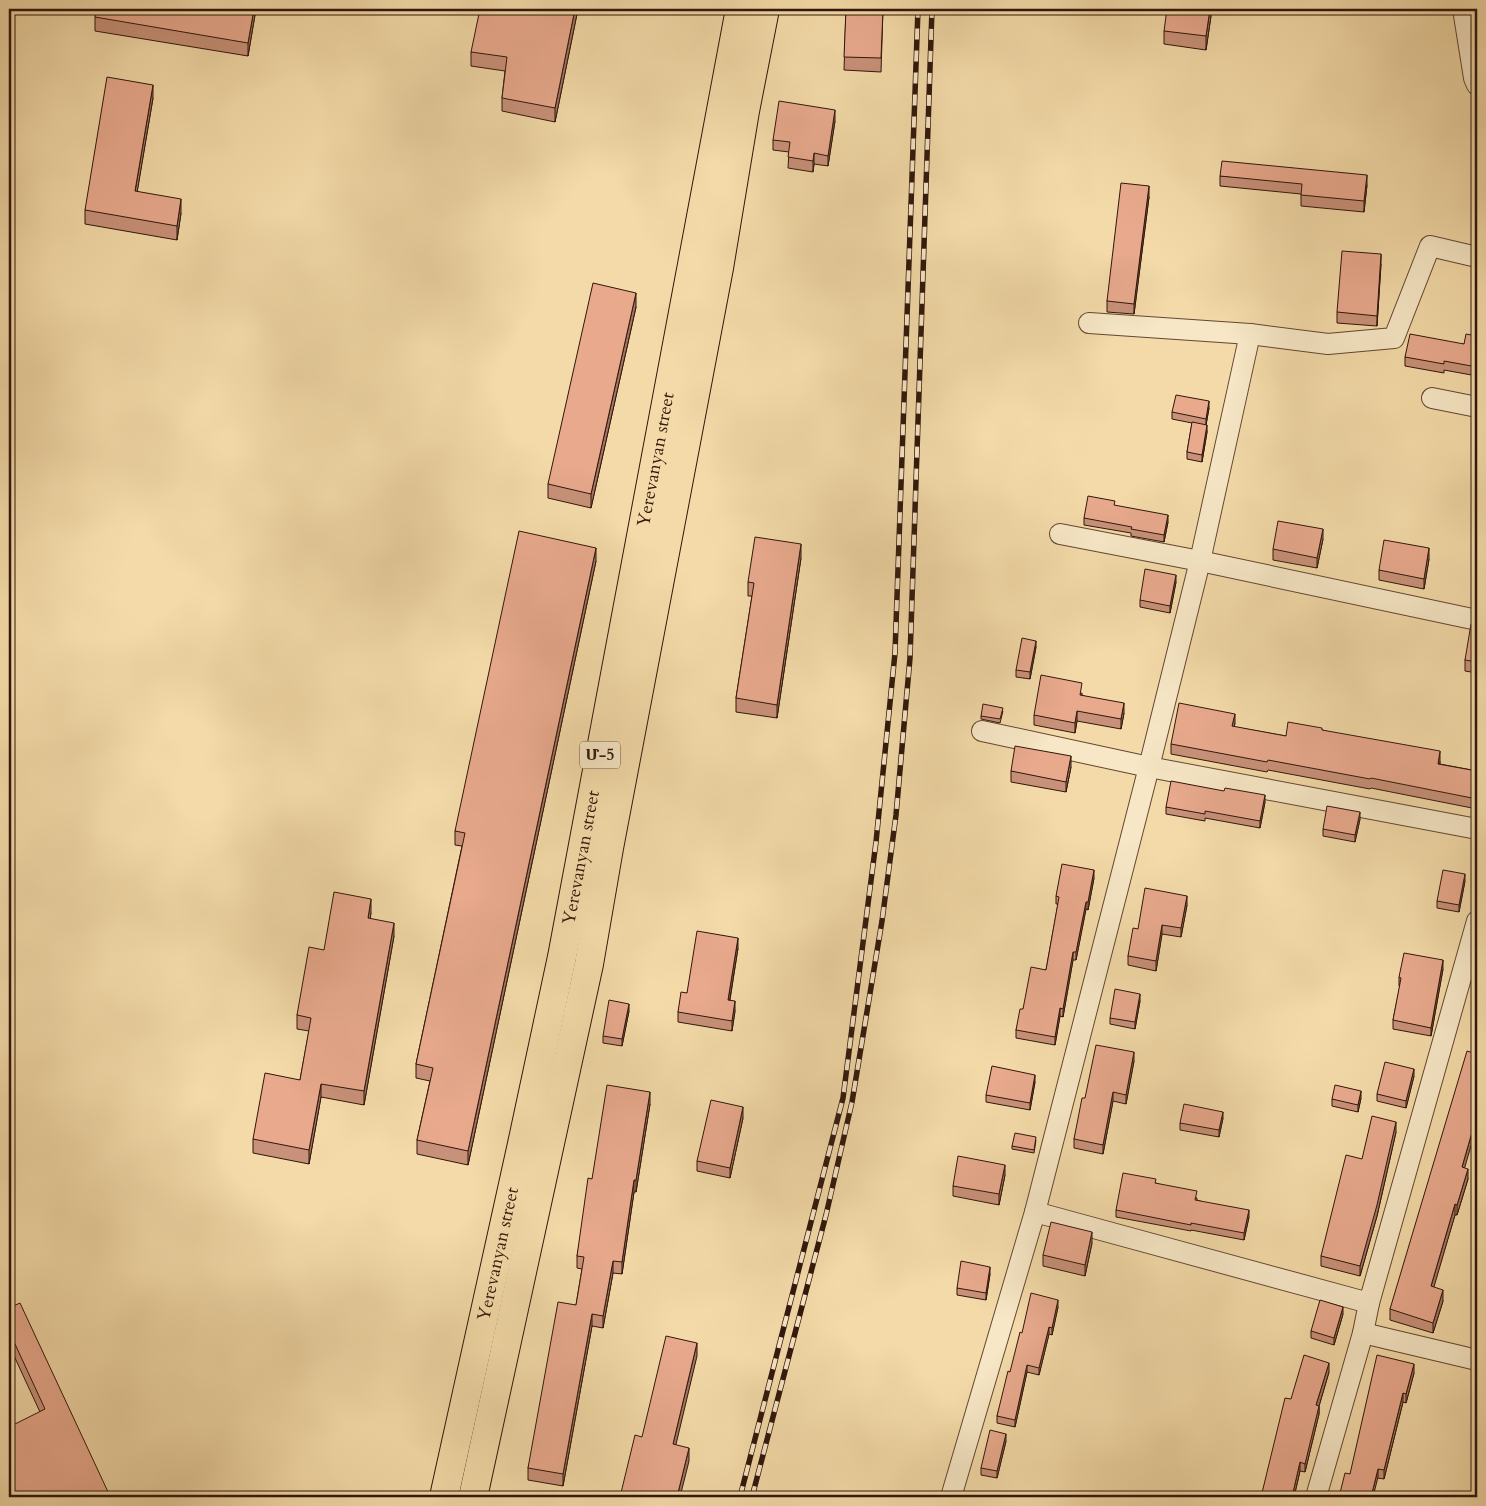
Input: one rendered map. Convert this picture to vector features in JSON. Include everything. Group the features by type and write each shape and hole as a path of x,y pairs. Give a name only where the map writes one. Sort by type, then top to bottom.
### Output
{"highway":[{"name":"Yerevanyan street","path":"444,1497 562,957 740,9"},
{"name":"Yerevanyan street","path":"474,1497 589,964 609,848 719,268 745,111 765,9"},
{"path":"620,649 647,653"},
{"path":"562,957 589,964"}],"street":[{"path":"1463,9 1474,78 1477,85"},
{"path":"1089,323 1250,334 1328,344 1394,338 1430,246 1477,257"},
{"path":"951,1497 1035,1212 1200,562 1250,334"},
{"path":"1432,398 1477,407"},
{"path":"1060,534 1477,620"},
{"path":"982,731 1149,767 1477,829"},
{"path":"1316,1497 1477,921"},
{"path":"1035,1212 1369,1303"},
{"path":"1363,1333 1477,1360"}],"building":[{"path":"96,9 254,9 248,43 95,17"},
{"path":"480,9 575,9 555,108 502,98 507,57 471,52"},
{"path":"846,9 883,9 881,58 844,57"},
{"path":"1167,9 1210,9 1206,36 1164,31"},
{"path":"107,77 153,85 135,191 181,199 177,226 85,210"},
{"path":"779,101 835,110 828,156 814,153 813,161 788,157 790,142 773,140"},
{"path":"1222,161 1367,175 1364,201 1301,195 1302,184 1220,176"},
{"path":"1121,183 1149,186 1134,304 1107,301"},
{"path":"1342,251 1381,254 1377,316 1337,312"},
{"path":"593,283 636,293 591,494 548,484"},
{"path":"1410,334 1464,344 1466,334 1477,336 1477,367 1444,361 1444,364 1405,357"},
{"path":"1176,395 1209,401 1206,419 1172,412"},
{"path":"1192,422 1207,425 1202,455 1187,452"},
{"path":"1088,496 1115,501 1114,505 1168,515 1164,535 1084,518"},
{"path":"1278,521 1323,529 1317,558 1273,549"},
{"path":"519,531 596,548 468,1151 417,1140 433,1068 416,1064 465,833 455,831"},
{"path":"755,537 801,544 777,705 736,698 754,583 748,582"},
{"path":"1384,540 1429,548 1424,579 1379,570"},
{"path":"1145,569 1176,575 1170,606 1140,600"},
{"path":"1471,624 1477,625 1477,662 1465,660"},
{"path":"1022,638 1036,641 1030,672 1016,670"},
{"path":"1041,675 1082,683 1080,695 1124,703 1121,719 1077,711 1075,723 1034,715"},
{"path":"1179,703 1235,714 1232,726 1286,736 1288,722 1440,751 1438,764 1477,771 1477,799 1371,778 1268,760 1267,762 1171,744"},
{"path":"983,704 1003,708 1000,719 981,716"},
{"path":"1015,746 1071,756 1066,782 1011,771"},
{"path":"1171,781 1224,791 1225,788 1265,795 1260,821 1205,811 1205,814 1166,807"},
{"path":"1327,806 1360,812 1355,835 1323,829"},
{"path":"1062,864 1094,870 1076,952 1073,952 1063,1009 1060,1008 1055,1037 1016,1030 1020,1009 1023,1009 1031,967 1046,970 1059,897 1056,896"},
{"path":"1443,870 1465,874 1459,905 1437,901"},
{"path":"1145,888 1187,896 1181,928 1162,925 1156,961 1128,956 1133,928 1138,929"},
{"path":"334,892 371,899 368,918 394,923 364,1091 321,1084 309,1150 253,1139 265,1073 300,1080 311,1018 297,1015 309,947 324,950"},
{"path":"697,931 738,938 728,1000 735,1001 732,1021 678,1012 681,992 687,993"},
{"path":"1404,953 1443,960 1431,1028 1393,1020"},
{"path":"1115,989 1140,994 1135,1022 1110,1018"},
{"path":"609,1000 629,1004 622,1039 603,1036"},
{"path":"1096,1045 1134,1052 1126,1095 1113,1092 1103,1145 1074,1139 1082,1098 1085,1098"},
{"path":"1467,1051 1477,1054 1477,1115 1462,1167 1468,1169 1457,1205 1455,1204 1431,1286 1443,1290 1433,1323 1390,1309"},
{"path":"1385,1062 1414,1069 1406,1101 1377,1094"},
{"path":"992,1066 1035,1075 1030,1103 986,1095"},
{"path":"607,1085 650,1092 622,1262 613,1261 603,1316 592,1314 563,1474 528,1468 558,1302 576,1305 584,1257 577,1256 588,1178 592,1179"},
{"path":"1335,1085 1361,1091 1358,1105 1332,1099"},
{"path":"711,1100 743,1107 730,1168 697,1161"},
{"path":"1184,1104 1223,1112 1219,1130 1180,1123"},
{"path":"1372,1116 1396,1122 1377,1205 1360,1266 1321,1256 1346,1155 1362,1159"},
{"path":"1015,1133 1036,1137 1034,1150 1012,1146"},
{"path":"958,1156 1005,1165 999,1194 953,1186"},
{"path":"1123,1173 1156,1179 1155,1183 1197,1191 1195,1200 1249,1210 1244,1233 1116,1210"},
{"path":"1051,1222 1092,1232 1085,1265 1043,1255"},
{"path":"961,1261 990,1267 986,1293 957,1288"},
{"path":"1031,1293 1058,1300 1052,1328 1049,1327 1039,1368 1027,1365 1015,1420 997,1416 1008,1371 1010,1372 1020,1332 1022,1333"},
{"path":"1320,1300 1343,1307 1334,1338 1311,1331"},
{"path":"20,1303 109,1494 102,1497 9,1497 9,1427 45,1409 9,1331 9,1308"},
{"path":"666,1336 697,1343 673,1444 689,1448 677,1497 620,1497 635,1435 642,1437"},
{"path":"1304,1355 1329,1363 1316,1405 1319,1406 1305,1464 1300,1462 1292,1497 1261,1497 1285,1398 1291,1399"},
{"path":"1377,1355 1414,1364 1406,1394 1403,1393 1384,1470 1378,1469 1371,1497 1339,1497 1345,1473 1350,1474"},
{"path":"990,1430 1006,1434 997,1471 981,1468"}],"railway":[{"path":"740,1497 843,1098 876,842 895,653 918,9"},
{"path":"752,1497 826,1215 852,1102 882,921 896,815 910,658 932,9"}]}
